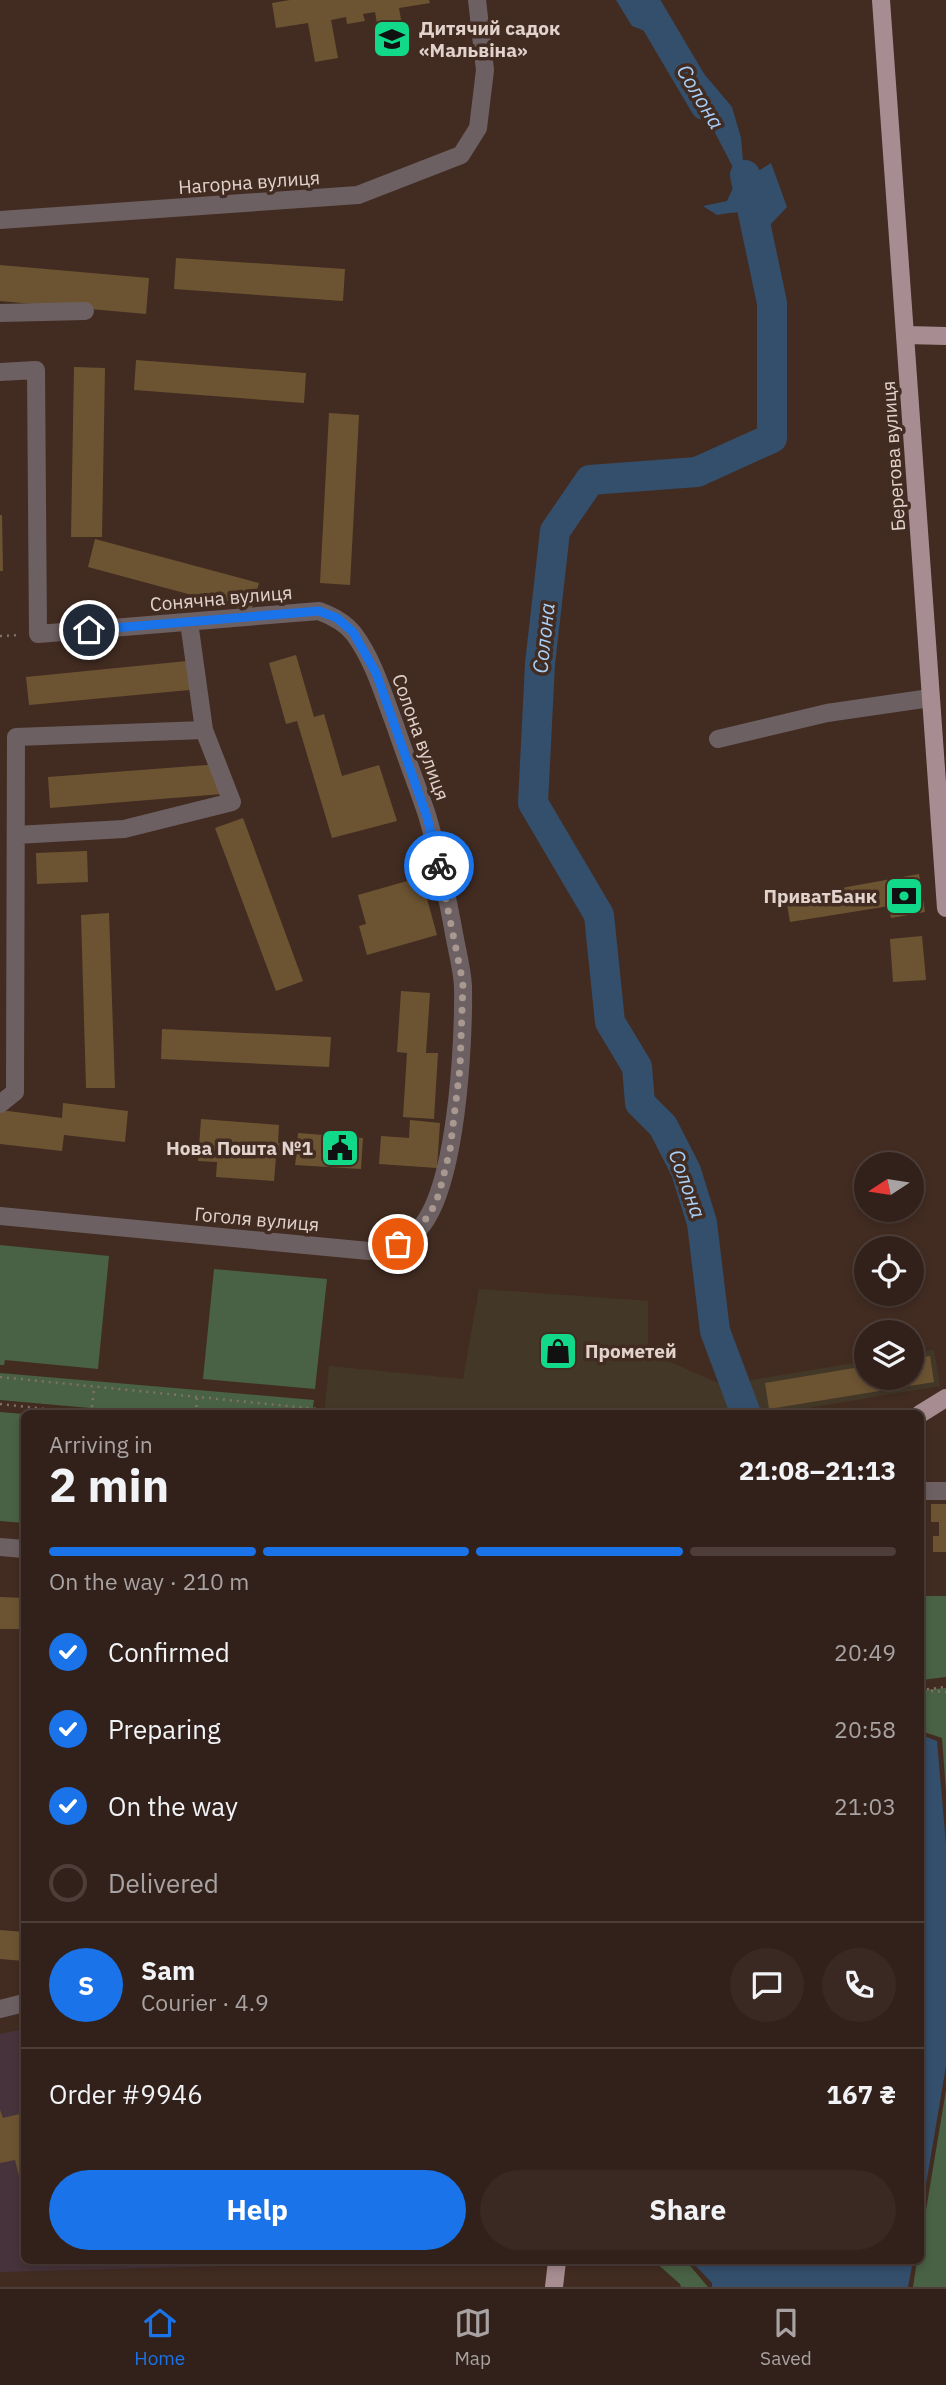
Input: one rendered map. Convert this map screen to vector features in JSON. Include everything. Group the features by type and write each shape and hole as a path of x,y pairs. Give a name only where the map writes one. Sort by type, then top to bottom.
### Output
{"main road":[{"name":"Берегова вулиця","path":"881,0 946,908"},
{"path":"906,335 946,336"},
{"path":"924,1412 946,1398"},
{"path":"554,2287 557,2264"}],"street":[{"name":"Нагорна вулиця","path":"0,220 358,195 461,155 478,128 485,70 478,0"},
{"path":"0,313 85,311"},
{"path":"0,372 36,370 38,634"},
{"name":"Сонячна вулиця","path":"38,634 319,611"},
{"name":"Солона вулиця","path":"319,611 337,618 353,632 376,673 427,817 447,898 463,983 460,1068 450,1150"},
{"path":"16,835 124,829 232,803 204,730 189,622"},
{"path":"718,739 827,713 930,698"},
{"path":"0,1104 15,1092 16,737 204,730"},
{"name":"Гоголя вулиця","path":"0,1216 369,1251 384,1249 398,1244 417,1231 431,1212 439,1194 450,1150"},
{"path":"924,1491 946,1491"},
{"path":"0,1547 21,1549"},
{"path":"0,2009 21,2004"}],"path":[{"path":"0,636 38,634"},
{"path":"0,1377 317,1410"},
{"path":"91,1410 94,1388"},
{"path":"196,1410 197,1397"},
{"path":"0,1404 54,1410"},
{"path":"924,1690 946,1690"}],"shaded area":[{"name":"Прометей","path":"479,1289 648,1301 648,1352 722,1385 854,1363 854,1390 916,1390 795,1410 324,1410 329,1366 463,1379"},
{"name":"Прометей","path":"934,1350 940,1386 924,1389 924,1351"},
{"path":"21,2030 21,2264 265,2264 0,2272 0,2034"}],"green space":[{"path":"0,1245 109,1256 98,1369 5,1360 4,1365 0,1365"},
{"path":"214,1269 327,1279 315,1389 203,1379"},
{"path":"0,1373 314,1400 313,1410 101,1410 0,1400"},
{"path":"0,1412 21,1414 21,1523 0,1521"},
{"path":"924,1596 946,1596 946,1677 924,1680"},
{"path":"946,1688 946,1791 942,1738 924,1732 924,1690"},
{"path":"946,2090 946,2287 913,2287 917,2264 924,2264 924,2222"},
{"path":"657,2264 689,2264 708,2287 681,2287"}],"water":[{"path":"616,0 653,0 671,18 658,38 632,26"},
{"path":"689,56 732,107 741,138 743,161 760,170 771,163 787,207 770,225 745,213 717,215 703,206 727,201 738,177 683,71"},
{"path":"924,1736 937,1741 946,1844 946,2066 924,2196"},
{"path":"694,2264 912,2264 908,2287 712,2287 712,2283"}],"building":[{"name":"Дитячий садок «Мальвіна»","path":"290,0 429,0 430,3 399,8 406,49 382,53 375,12 363,14 365,21 347,24 346,17 331,20 338,58 315,62 308,23 276,28 272,3"},
{"path":"176,258 345,269 343,301 174,289"},
{"path":"0,265 149,278 146,314 0,301"},
{"path":"136,360 306,373 304,403 134,390"},
{"path":"74,367 105,368 102,537 71,537"},
{"path":"329,413 359,415 350,585 320,583"},
{"path":"2,515 3,571 0,571"},
{"path":"95,539 259,583 251,611 88,567"},
{"path":"296,655 314,717 324,714 342,776 379,765 397,821 332,838 297,721 286,724 269,663"},
{"path":"197,660 200,689 29,705 26,677"},
{"path":"220,764 222,794 50,808 48,777"},
{"path":"243,818 303,981 276,991 215,828"},
{"path":"87,851 88,882 37,884 36,853"},
{"path":"919,874 925,912 891,918 889,906 790,922 786,898"},
{"path":"421,877 437,935 367,955 359,926 366,924 358,895"},
{"path":"109,913 115,1088 86,1088 81,915"},
{"path":"922,936 926,980 893,982 890,939"},
{"path":"401,991 430,993 426,1053 438,1053 434,1119 403,1117 407,1053 397,1052"},
{"path":"162,1029 331,1037 329,1067 161,1059"},
{"path":"63,1103 128,1111 125,1142 64,1135 62,1151 0,1144 0,1110 62,1118"},
{"path":"201,1119 279,1125 278,1143 297,1145 298,1133 363,1138 361,1169 295,1165 296,1158 276,1157 274,1181 216,1177 217,1162 198,1161"},
{"path":"410,1120 440,1123 437,1168 379,1164 381,1136 409,1138"},
{"path":"930,1356 934,1382 924,1384 924,1357"},
{"path":"854,1368 854,1390 885,1390 769,1409 765,1383"},
{"path":"931,1504 946,1504 946,1552 933,1552 933,1536 939,1536 939,1522 931,1522"},
{"path":"0,1597 21,1598 21,1629 0,1629"},
{"path":"0,1930 21,1932 21,1961 0,1959"},
{"path":"0,2110 3,2118 21,2114 21,2184 15,2160 0,2163"}],"waterway":[{"name":"Солона","path":"643,0 705,105"},
{"name":"Солона","path":"745,175 772,303 772,438 697,472 590,480 555,531 540,664 533,803 599,915 610,1022 637,1067 640,1103 663,1126 686,1171 702,1223 715,1331 745,1410"}],"way so far":[{"path":"398,1244 417,1231 431,1212 439,1194 450,1150 460,1068 463,983 439,866"}],"place":[{"name":"Дитячий садок «Мальвіна»","path":"392,39"},
{"name":"ПриватБанк","path":"904,896"},
{"name":"Нова Пошта №1","path":"340,1148"},
{"name":"Прометей","path":"558,1351"}],"route":[{"path":"89,630 319,611 337,618 353,632 376,673 427,817 439,866"}]}
